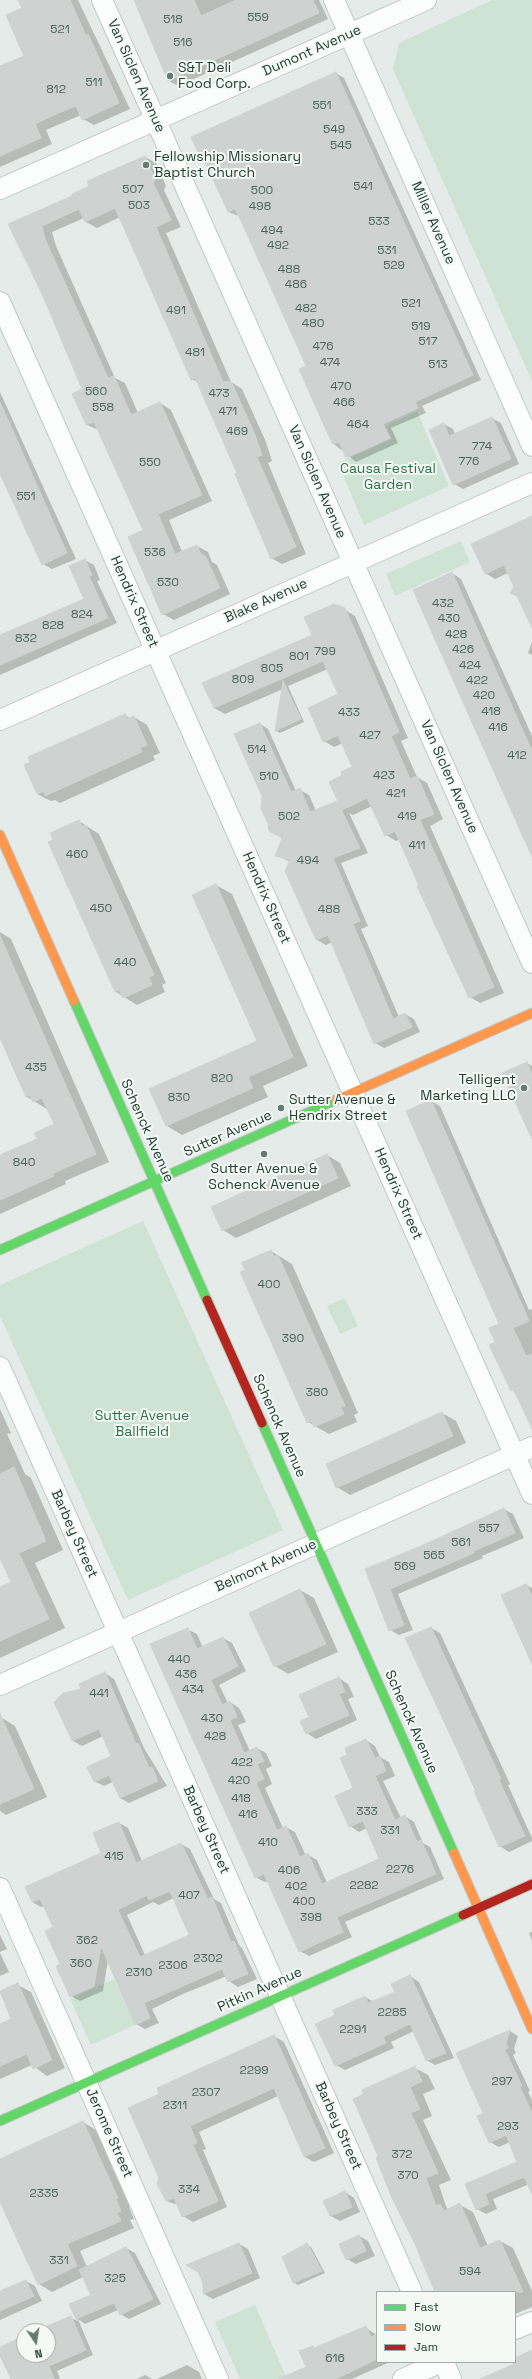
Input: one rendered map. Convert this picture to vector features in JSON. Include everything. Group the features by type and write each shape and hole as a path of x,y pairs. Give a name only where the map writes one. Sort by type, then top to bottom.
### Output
{"street":[{"name":"Van Siclen Avenue","path":"102,0 532,963"},
{"name":"Miller Avenue","path":"334,0 532,446"},
{"name":"Dumont Avenue","path":"0,189 426,0"},
{"name":"Hendrix Street","path":"0,302 352,1093 523,1451 532,1494"},
{"name":"Blake Avenue","path":"0,720 353,562 532,484"},
{"name":"Schenck Avenue","path":"0,835 154,1182 317,1543 532,2029"},
{"name":"Sutter Avenue","path":"0,1250 532,1013"},
{"name":"Barbey Street","path":"0,1367 412,2291"},
{"name":"Belmont Avenue","path":"0,1685 523,1451"},
{"name":"Pitkin Avenue","path":"0,2121 532,1884"},
{"name":"Jerome Street","path":"0,1888 218,2379"},
{"path":"516,2329 532,2322"},
{"path":"403,2379 440,2363"},
{"path":"443,2363 451,2379"}],"green space":[{"path":"492,0 532,0 532,381 393,69 399,43"},
{"name":"Causa Festival Garden","path":"417,411 449,486 364,525 338,463 392,439 386,426"},
{"path":"461,541 470,562 395,596 386,574"},
{"name":"Sutter Avenue Ballfield","path":"143,1221 283,1530 128,1600 0,1316 0,1285"},
{"path":"345,1298 358,1326 340,1334 327,1306"},
{"path":"114,1979 135,2025 91,2045 70,1999"},
{"path":"255,2305 287,2379 240,2379 215,2322"}],"building":[{"path":"18,0 70,0 86,36 88,34 119,103 82,120 76,106 56,114 35,124 41,138 0,156 0,66 24,56 6,15 22,8"},
{"path":"134,0 194,0 201,16 236,0 313,0 319,13 168,81"},
{"path":"336,72 473,375 415,402 418,408 383,424 390,438 346,458 339,442 333,444 299,369 306,366 243,225 235,209 228,212 202,155 198,153 191,137"},
{"path":"145,156 155,180 153,183 171,220 156,227 223,382 231,381 255,435 262,455 257,457 296,547 271,559 235,474 237,473 195,378 191,380 115,208 85,222 79,209 42,226 45,239 108,378 114,376 131,415 160,402 202,495 158,514 175,554 197,545 201,554 206,557 220,588 162,615 128,537 143,530 94,422 86,425 72,394 82,389 42,294 8,224 72,196 72,194 89,186 87,181"},
{"path":"0,402 67,553 42,565 0,474"},
{"path":"492,417 511,459 453,485 429,430 444,423 449,436"},
{"path":"532,516 532,628 517,596 510,593 514,587 504,565 485,574 471,544"},
{"path":"85,559 92,575 89,576 108,618 0,665 0,635 84,599 69,566"},
{"path":"452,572 532,751 532,857 413,590"},
{"path":"334,604 345,608 399,732 391,736 410,779 417,776 434,814 420,820 494,987 469,998 417,886 419,886 395,831 385,836 367,798 342,810 329,782 342,775 341,772 352,767 338,735 323,742 308,708 338,694 323,661 214,708 202,683 312,635 304,617"},
{"path":"283,681 301,719 275,731"},
{"path":"125,714 127,719 134,716 147,745 140,748 142,752 45,796 44,791 37,794 24,765 30,762 28,757"},
{"path":"260,723 291,792 300,788 310,812 337,801 360,848 333,858 360,921 353,924 393,1019 405,1013 412,1027 374,1044 328,935 316,940 285,871 290,860 275,856 282,838 269,831 268,823 261,809 262,796 234,734"},
{"path":"79,820 82,827 86,825 154,975 149,977 152,985 123,998 119,990 115,992 48,842 53,840 50,833"},
{"path":"216,884 293,1057 248,1077 253,1088 166,1126 149,1089 257,1041 192,895"},
{"path":"0,936 96,1154 52,1174 54,1176 0,1200 0,1155 37,1139 34,1133 54,1124 42,1098 33,1102 30,1095 26,1097 0,1038"},
{"path":"527,1062 532,1074 532,1139 502,1073"},
{"path":"431,1100 529,1321 513,1328 526,1356 532,1354 532,1429 514,1390 511,1391 489,1345 495,1342 489,1328 499,1324 406,1111"},
{"path":"327,1154 338,1178 222,1231 211,1207"},
{"path":"271,1250 274,1257 278,1255 345,1406 341,1407 344,1414 314,1427 311,1421 307,1423 240,1272 245,1270 241,1263"},
{"path":"442,1412 453,1436 336,1488 326,1464"},
{"path":"14,1467 46,1541 19,1553 49,1619 0,1641 0,1587 11,1582 0,1559 0,1474"},
{"path":"504,1508 515,1533 474,1551 474,1553 390,1589 404,1625 389,1631 365,1569 421,1546"},
{"path":"526,1584 532,1596 532,1664 501,1595"},
{"path":"300,1589 326,1644 274,1667 249,1613"},
{"path":"431,1627 501,1779 499,1780 525,1836 499,1847 474,1791 476,1790 405,1638"},
{"path":"188,1628 197,1649 223,1637 238,1666 211,1680 222,1705 230,1701 236,1714 237,1717 230,1720 244,1753 257,1747 264,1761 257,1764 264,1779 256,1783 277,1830 286,1826 300,1857 308,1853 322,1884 379,1859 363,1821 349,1827 335,1796 353,1788 340,1758 347,1755 345,1748 366,1739 375,1758 380,1756 386,1771 375,1776 395,1820 405,1815 417,1842 421,1840 436,1874 337,1917 343,1932 299,1952 264,1874 255,1878 150,1644"},
{"path":"105,1672 136,1744 138,1743 149,1768 152,1767 158,1781 120,1798 109,1775 94,1782 87,1767 111,1756 99,1729 72,1741 54,1702 63,1693 81,1689 79,1684"},
{"path":"339,1677 345,1692 339,1694 349,1715 306,1734 300,1721 309,1717 299,1695"},
{"path":"0,1714 34,1789 0,1804"},
{"path":"119,1822 136,1863 181,1843 208,1899 212,1897 231,1942 234,1941 248,1974 228,1982 222,1969 144,2003 150,2018 135,2025 101,1946 94,1986 70,1997 56,1966 60,1964 45,1931 53,1927 40,1899 32,1902 25,1887 101,1853 93,1833","holes":["170,1891 189,1935 140,1957 118,1910 147,1895 149,1900"]},
{"path":"410,1975 446,2053 426,2061 410,2024 383,2037 386,2043 335,2066 315,2024 335,2015 333,2010 365,1996 368,2003 395,1992 391,1984"},
{"path":"18,1983 52,2060 33,2069 27,2054 0,2066 0,2024 11,2019 0,1991"},
{"path":"510,2030 506,2044 508,2048 505,2050 522,2086 520,2087 532,2113 532,2194 524,2177 485,2194 489,2204 476,2210 465,2184 517,2162 506,2135 489,2143 477,2116 483,2113 456,2053"},
{"path":"274,2035 325,2148 304,2157 274,2088 190,2126 197,2143 193,2145 218,2201 182,2217 174,2198 166,2201 157,2184 159,2178 128,2108 159,2094 157,2088"},
{"path":"415,2066 422,2081 410,2087 420,2109 411,2113 438,2173 426,2178 436,2206 440,2204 444,2211 460,2203 480,2248 500,2240 523,2292 435,2291 419,2252 392,2198 376,2158 378,2156 353,2099 364,2094 362,2090"},
{"path":"83,2121 118,2198 116,2199 121,2211 117,2213 121,2221 67,2244 77,2266 38,2285 0,2202 0,2159"},
{"path":"345,2191 352,2207 330,2216 323,2201"},
{"path":"359,2235 366,2251 346,2260 339,2244"},
{"path":"239,2243 252,2273 203,2294 203,2283 198,2272 186,2265"},
{"path":"307,2243 322,2271 293,2283 282,2257"},
{"path":"126,2247 153,2299 120,2315 114,2303 76,2319 69,2304 91,2295 79,2270"},
{"path":"26,2280 34,2296 0,2311 0,2291"},
{"path":"71,2316 86,2350 56,2363 56,2323 54,2323"},
{"path":"366,2326 371,2337 376,2334 376,2359 336,2379 278,2379 306,2367 299,2351 313,2346 314,2348"},
{"path":"16,2340 16,2363 56,2363 49,2366 54,2379 11,2379 0,2356 0,2347"},
{"path":"532,2350 532,2379 480,2379 516,2363 516,2358"}],"traffic: fast":[{"path":"74,1001 207,1300"},
{"path":"0,1250 336,1100"},
{"path":"262,1423 454,1853"},
{"path":"0,2121 463,1915"}],"traffic: slow":[{"path":"0,835 74,1001"},
{"path":"336,1100 532,1013"},
{"path":"454,1853 532,2029"}],"traffic: jam":[{"path":"207,1300 262,1423"},
{"path":"463,1915 532,1884"}],"place":[{"name":"S&T Deli Food Corp.","path":"170,76"},
{"name":"Fellowship Missionary Baptist Church","path":"146,165"},
{"name":"Telligent Marketing LLC","path":"524,1088"},
{"name":"Sutter Avenue & Hendrix Street","path":"281,1108"},
{"name":"Sutter Avenue & Schenck Avenue","path":"264,1154"}]}
